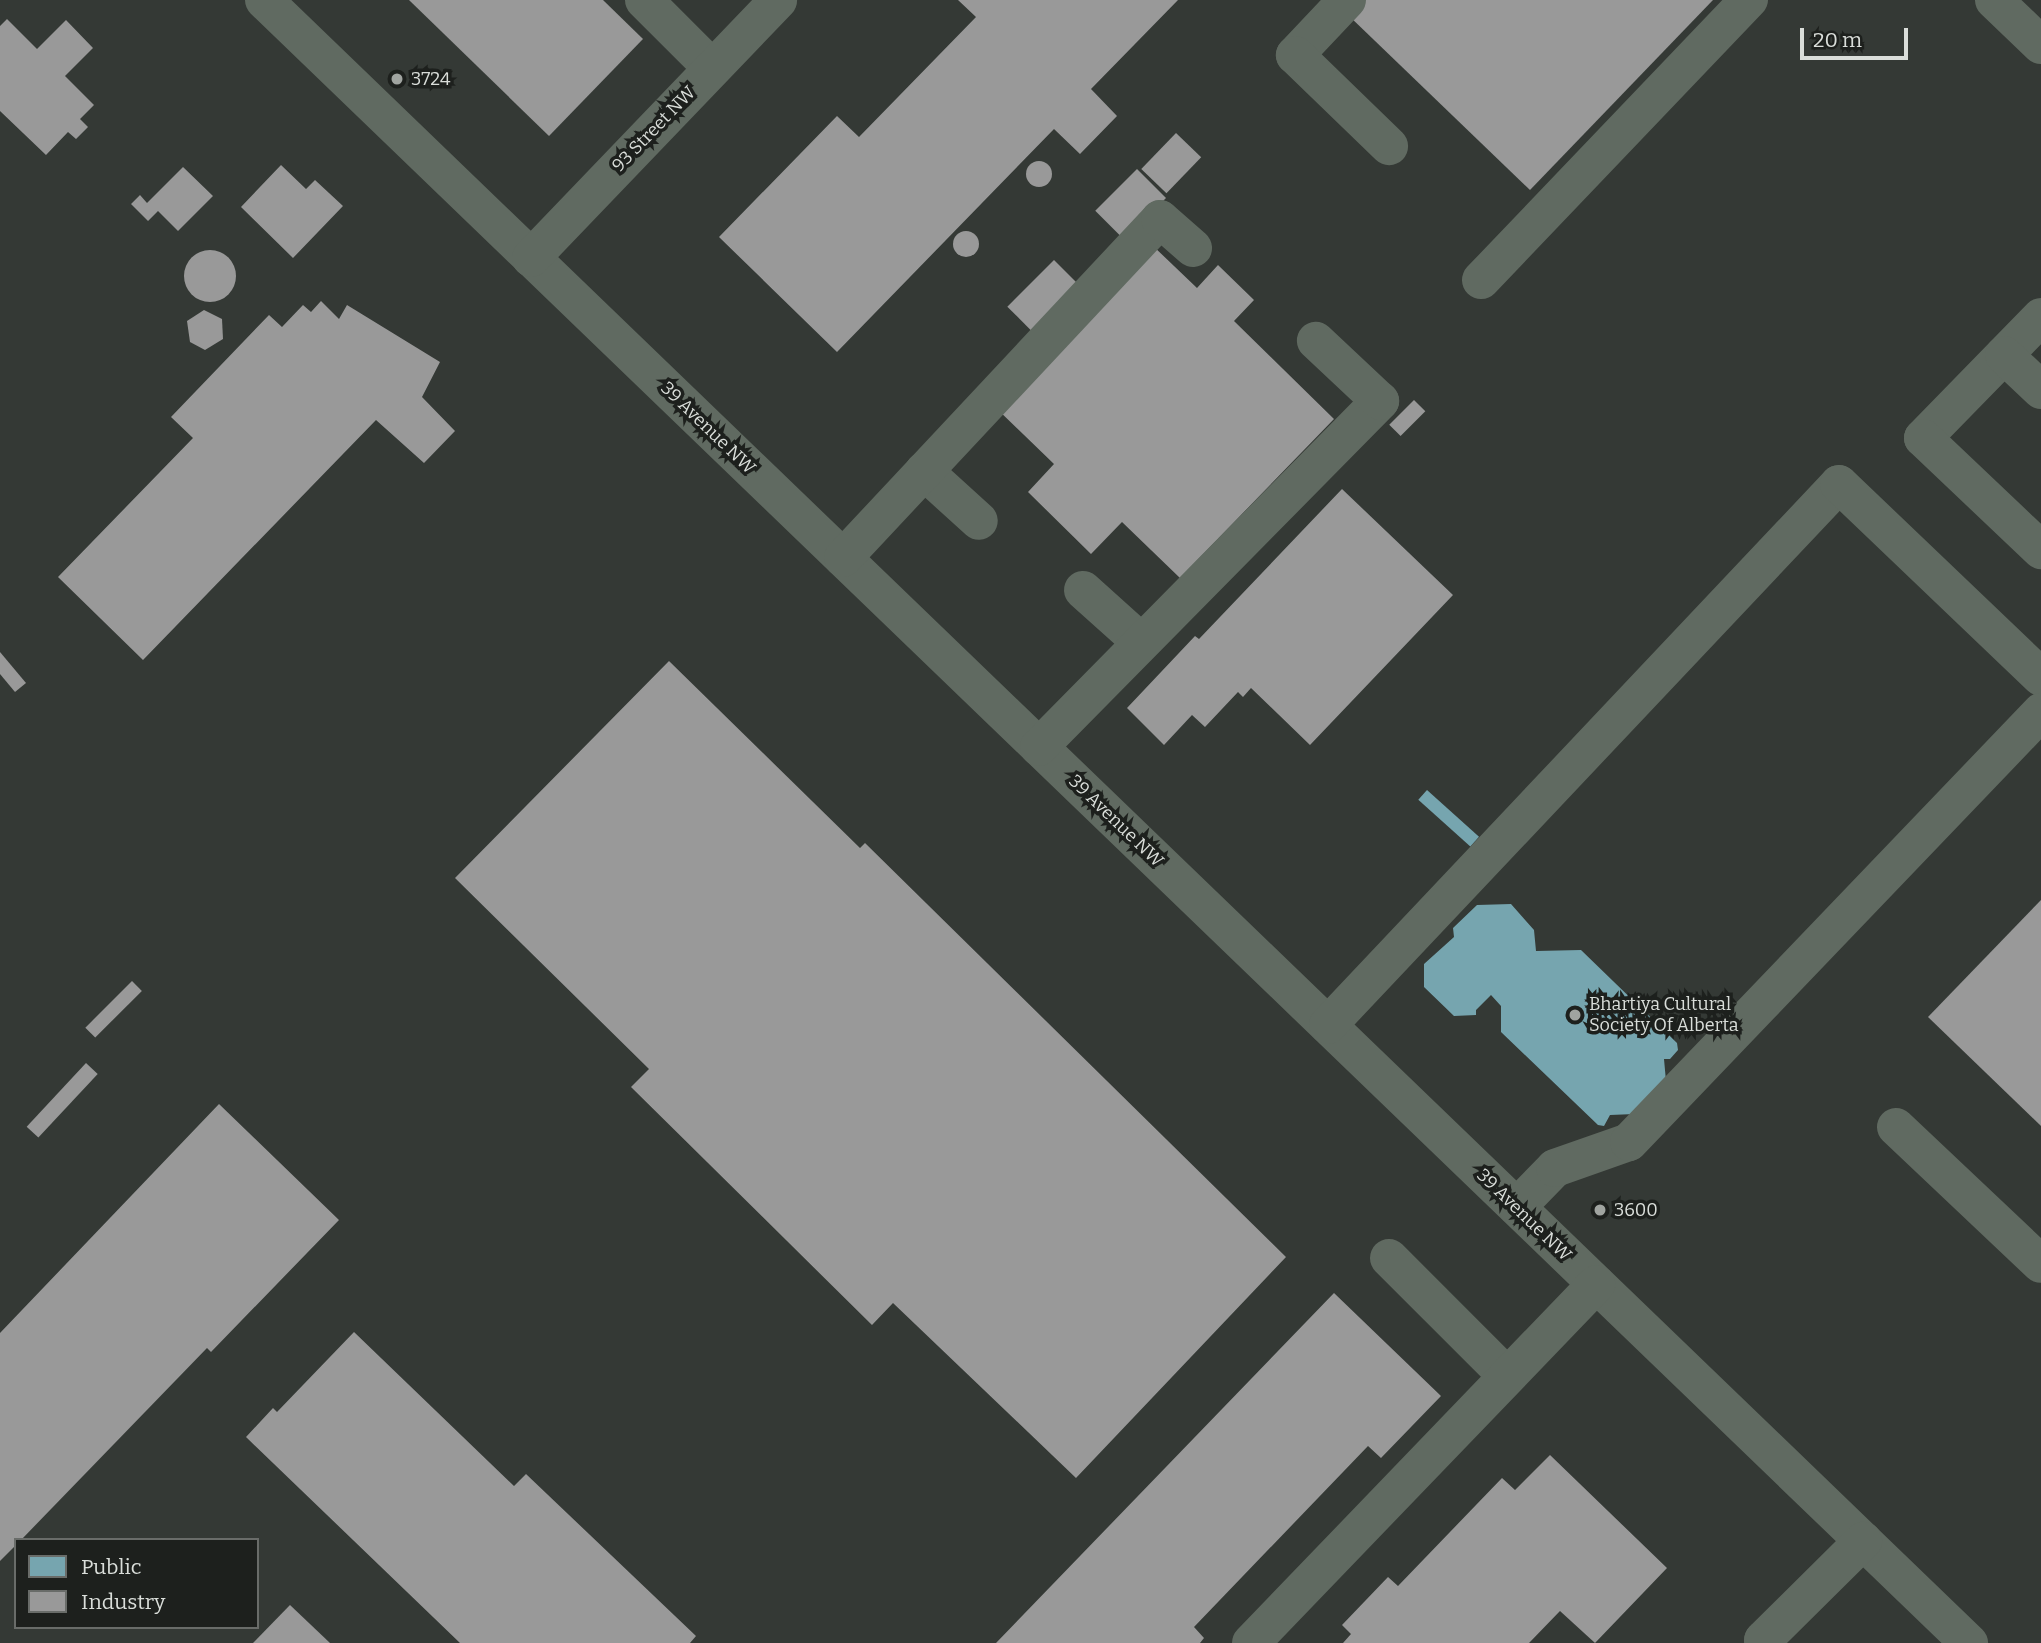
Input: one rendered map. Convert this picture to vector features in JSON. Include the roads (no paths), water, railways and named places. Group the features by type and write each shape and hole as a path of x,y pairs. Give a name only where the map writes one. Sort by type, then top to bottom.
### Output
{"street":[{"name":"39 Avenue NW","path":"264,0 1969,1643"},
{"path":"644,0 712,68"},
{"name":"93 Street NW","path":"531,258 778,0"},
{"path":"1347,0 1295,55 1389,146"},
{"path":"1481,280 1749,0"},
{"path":"1994,0 2041,45"},
{"path":"843,558 1160,219 1193,248"},
{"path":"2041,317 1923,438 2041,551"},
{"path":"1039,747 1380,401 1316,341"},
{"path":"2004,355 2041,390"},
{"path":"924,471 979,521"},
{"path":"1328,1025 1839,484 2041,677"},
{"path":"1083,590 1141,642"},
{"path":"1517,1207 1556,1168 1629,1142 2041,712"},
{"path":"1896,1127 2041,1264"},
{"path":"1389,1258 1507,1376"},
{"path":"1251,1643 1596,1284"},
{"path":"1766,1643 1763,1640 1863,1541"}],"place":[{"name":"3724","path":"397,79"},
{"name":"Bhartiya Cultural Society Of Alberta","path":"1575,1015"},
{"name":"3600","path":"1600,1210"}]}
